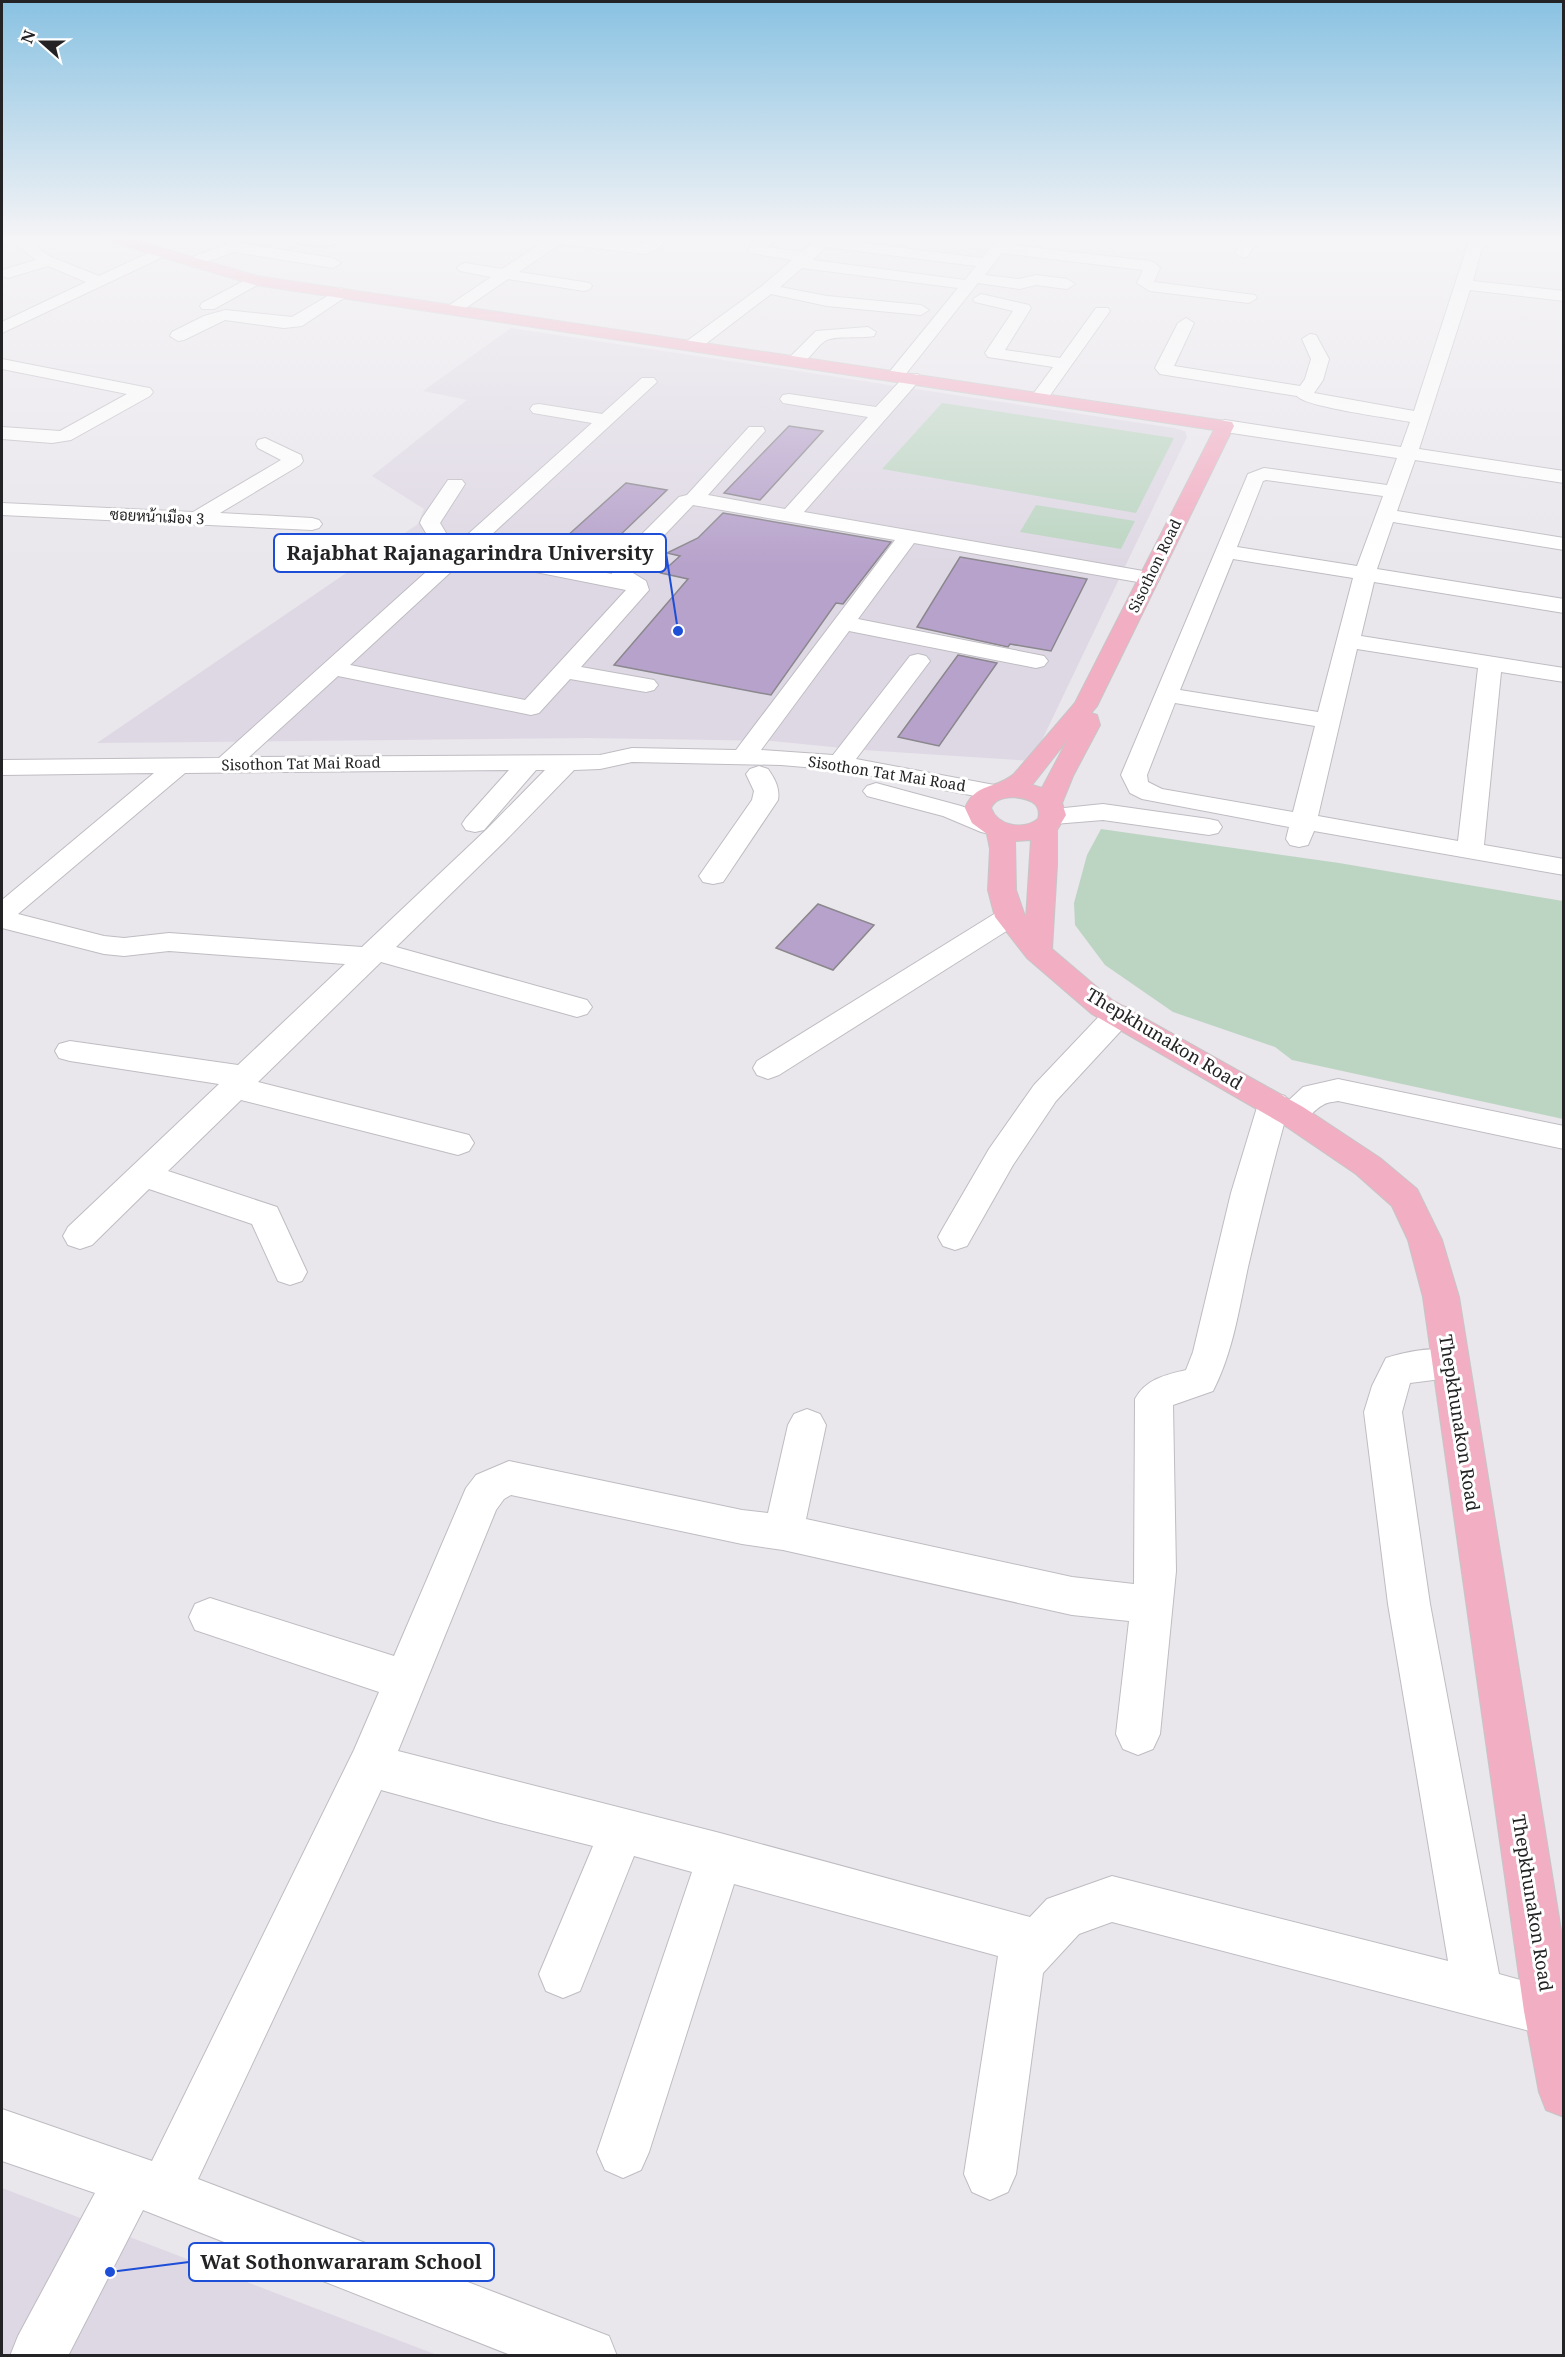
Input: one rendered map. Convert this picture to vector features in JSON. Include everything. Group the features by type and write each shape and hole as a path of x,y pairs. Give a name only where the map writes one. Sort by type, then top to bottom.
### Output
{"main road":[{"path":"700,346 1225,426"},
{"name":"Sisothon Road","path":"995,828 981,819 978,811 979,803 985,797 1004,791 1030,775 1068,721 1085,706 1225,426"},
{"name":"Sisothon Road","path":"1049,815 1060,776 1088,725 1085,706"},
{"path":"1004,791 1026,791 1049,815 1037,952"},
{"path":"995,828 1023,833 1049,815"},
{"name":"Thepkhunakon Road","path":"995,828 1003,849 1002,890 1009,917 1037,952 1102,1007 1283,1110 1368,1166 1405,1198 1425,1240 1441,1297 1449,1362 1563,2092"}],"street":[{"path":"796,360 811,346"},
{"path":"790,515 880,413 898,376 921,346"},
{"path":"996,346 994,353 1065,364"},
{"path":"1040,397 1078,346"},
{"path":"1175,346 1164,368 1166,370 1305,393 1306,396 1319,400 1421,418"},
{"path":"1305,393 1314,380 1320,359 1313,346"},
{"path":"1301,830 1365,573 1444,346"},
{"path":"2,364 144,392 64,436 2,433"},
{"path":"840,426 855,409 898,376"},
{"path":"226,765 648,382"},
{"path":"789,399 880,413"},
{"path":"539,409 606,420"},
{"path":"1225,426 1563,477"},
{"path":"694,499 756,431"},
{"path":"196,519 293,461 294,459 265,444"},
{"path":"1394,492 1258,475 1134,776 1138,788 1145,793 1301,830 1563,884"},
{"path":"454,484 451,493 433,513 430,523 436,533 422,555 456,556 638,586"},
{"path":"765,510 780,494"},
{"path":"638,586 623,576 621,568 686,501 694,499 1149,578"},
{"name":"ซอยหน้าเมือง 3","path":"2,509 312,524"},
{"path":"1385,515 1563,544"},
{"path":"713,876 765,800 767,791 752,765 843,623 909,536"},
{"path":"1226,551 1563,606"},
{"path":"332,668 531,708 638,590 638,586"},
{"path":"843,623 1036,661"},
{"path":"1348,640 1563,675"},
{"path":"840,763 918,661"},
{"path":"1470,851 1490,663"},
{"path":"566,671 646,685"},
{"path":"1167,695 1328,721"},
{"path":"475,824 530,762"},
{"path":"80,1236 373,954 567,762"},
{"name":"Sisothon Tat Mai Road","path":"2,767 600,762 631,768 840,763 1004,791"},
{"name":"Sisothon Tat Mai Road","path":"752,765 905,798 952,811 995,828"},
{"path":"2,914 178,766"},
{"path":"1049,815 1103,812 1301,830 1470,851 1563,867"},
{"path":"768,1068 1009,917"},
{"path":"2,919 104,945 124,947 169,942 373,954 577,1007"},
{"path":"955,1237 1001,1157 1046,1093 1118,1015"},
{"path":"70,1050 240,1082 458,1143"},
{"path":"1138,1734 1156,1571 1154,1398 1161,1391 1190,1386 1200,1380 1210,1352 1248,1193 1283,1110 1314,1095 1338,1090 1563,1138"},
{"path":"144,1175 265,1216 290,1272"},
{"path":"1449,1362 1399,1369 1390,1386 1383,1412 1409,1604 1478,1992"},
{"path":"783,1532 807,1425"},
{"path":"38,2355 148,2185 370,1765 480,1500 489,1487 509,1478 742,1527 783,1532 1072,1596 1152,1605"},
{"path":"210,1617 405,1680"},
{"path":"370,1765 497,1800 720,1856 1038,1943"},
{"path":"563,1974 622,1830"},
{"path":"623,2152 720,1856"},
{"path":"990,2174 1020,1962 1064,1916 1112,1899 1549,2011"},
{"path":"2,2135 148,2185 522,2344 589,2355"}],"shaded area":[{"path":"486,346 630,346 1174,428 1185,431 1187,437 1032,761 863,750 772,741 588,738 97,743 418,524 424,509 372,476 467,400 423,391"},
{"path":"2,2188 437,2355 2,2355"}],"green space":[{"path":"942,403 1174,438 1136,513 882,469"},
{"path":"1036,505 1135,521 1121,549 1020,532"},
{"path":"1101,829 1339,863 1563,901 1563,1119 1292,1060 1275,1047 1173,1012 1105,965 1075,925 1074,903 1087,855"}],"building":[{"path":"789,426 823,431 760,500 724,493"},
{"path":"626,483 667,490 590,564 546,555"},
{"path":"723,513 891,542 843,604 836,603 771,695 614,665 688,579 661,573 680,556 667,553 698,538"},
{"path":"960,557 1087,579 1051,651 1010,644 1008,647 917,627"},
{"path":"958,655 997,663 939,746 898,737"},
{"path":"818,904 874,925 833,970 776,948"}],"place":[{"name":"Rajabhat Rajanagarindra University","path":"678,631"},
{"name":"Wat Sothonwararam School","path":"110,2272"}]}
